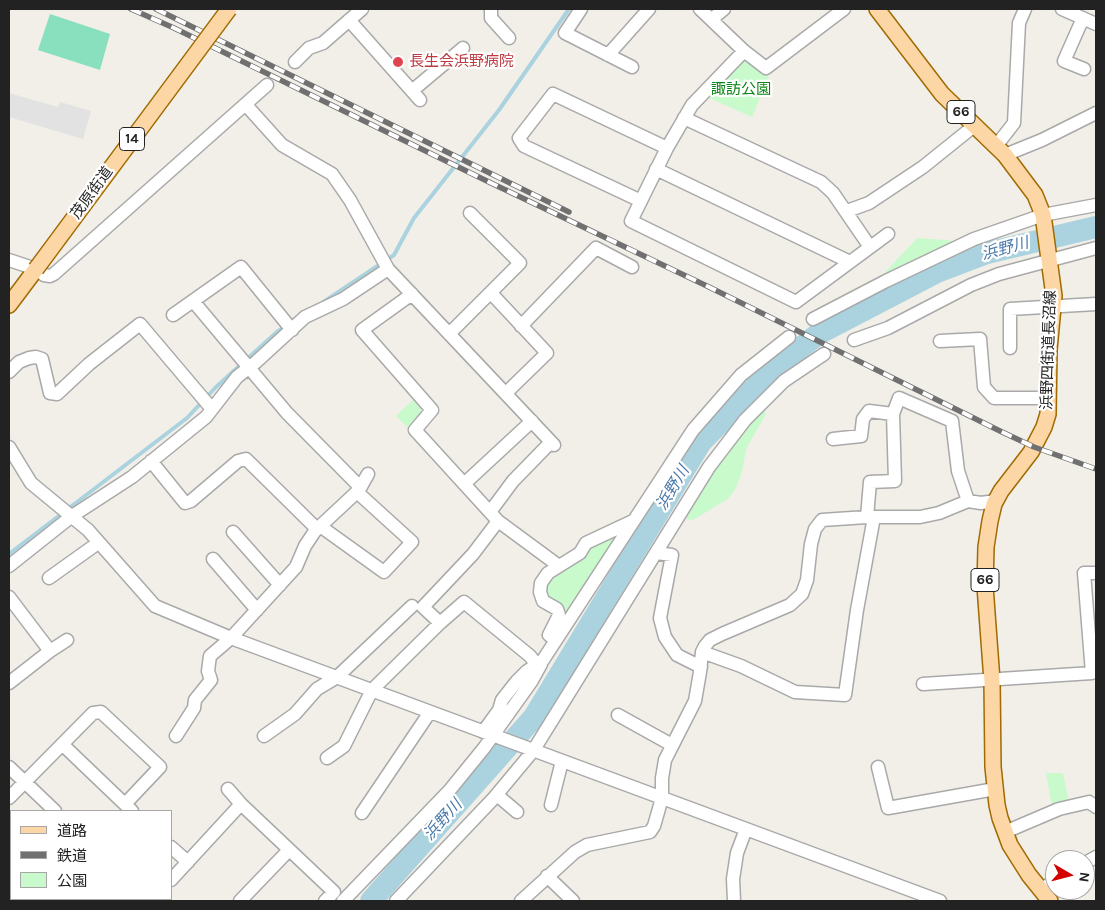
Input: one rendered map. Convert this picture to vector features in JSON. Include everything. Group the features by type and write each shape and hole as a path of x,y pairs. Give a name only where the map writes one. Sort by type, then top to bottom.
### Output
{"main road":[{"name":"茂原街道","path":"9,305 229,9"},
{"name":"浜野四街道長沼線","path":"877,9 942,94 1001,150 1035,195 1043,215 1054,296 1049,350 1048,414 1044,427 1031,452 1001,491 996,501 987,539 985,586 992,681 995,788 1000,818 1019,860 1050,901"}],"street":[{"path":"295,62 309,48 323,43 362,9"},
{"path":"491,9 491,18 508,38"},
{"path":"580,9 565,33 632,67"},
{"path":"608,55 650,9"},
{"path":"700,9 744,51 766,68 844,9"},
{"path":"712,19 724,9"},
{"path":"1001,150 1014,123 1019,23 1025,9"},
{"path":"1062,9 1096,24"},
{"path":"1083,18 1064,61 1084,69"},
{"path":"349,20 417,95 463,48"},
{"path":"744,51 692,105 667,148 631,221 796,302 888,234"},
{"path":"9,260 36,269 44,275 50,276 54,274 267,85"},
{"path":"641,201 524,146 519,138 553,94 667,148"},
{"path":"246,105 282,145 332,174 350,200 388,269 552,443 513,481 473,554 423,607 440,623"},
{"path":"1001,150 1042,140 1096,113"},
{"path":"684,118 821,182 833,193 847,211 870,247"},
{"path":"847,211 869,203 923,167 974,126"},
{"path":"656,169 850,262"},
{"path":"813,319 886,281 974,239 1043,215 1096,205"},
{"path":"449,334 520,263 470,213"},
{"path":"521,326 596,248 632,267"},
{"path":"854,340 888,328 971,285 999,274 1096,248"},
{"path":"173,315 241,267 292,330"},
{"path":"9,566 72,516 132,477 206,417 236,377 250,367 305,317 343,299 388,269"},
{"path":"491,293 546,353 506,393"},
{"path":"412,294 362,330 432,410 415,430 494,516 559,566"},
{"path":"152,461 185,503 191,501 238,462 246,459 319,528 384,572 412,542 358,490 287,413 193,301"},
{"path":"1010,348 1010,309 1096,304"},
{"path":"9,372 19,362 29,358 36,357 42,359 50,393 57,394 90,364 140,324 212,410"},
{"path":"343,901 449,791 488,734 531,682 540,662 693,430 741,376 789,337"},
{"path":"940,341 980,339 984,388 994,398 1049,398"},
{"path":"396,901 497,795 533,751 709,467 745,420 784,381 824,354"},
{"path":"702,652 741,666 795,692 846,695 870,517 870,482 894,481 893,414 899,398 952,422 958,471 968,501"},
{"path":"833,439 861,436 863,419 869,411 893,414"},
{"path":"464,484 532,421"},
{"path":"9,447 31,483 88,530 156,606 231,638 940,901"},
{"path":"176,736 194,708 195,700 211,680 208,671 210,656 231,638 296,566 305,546 319,528 358,490 368,474"},
{"path":"521,901 547,876 586,845 650,832 656,821 662,798 662,778 665,760 695,701 702,652 710,640 790,605 802,594 807,580 815,528 822,520 870,517 920,517 939,513 968,501 981,503 996,501"},
{"path":"555,640 549,635 559,615 557,610 542,601 540,592 541,583 544,578 548,573 580,553 586,543 633,521"},
{"path":"232,532 280,584"},
{"path":"50,578 98,543"},
{"path":"656,553 672,555 660,618 665,638 677,655 701,667"},
{"path":"213,559 257,610"},
{"path":"923,684 1092,673 1092,636 1084,573 1096,573"},
{"path":"9,598 50,650"},
{"path":"326,758 344,746 372,690 464,602 540,662"},
{"path":"264,736 295,714 317,688 337,677 412,606"},
{"path":"9,684 50,650 67,640"},
{"path":"9,798 93,713 101,712 160,767 129,808 63,744"},
{"path":"362,813 430,712"},
{"path":"618,715 672,745"},
{"path":"551,805 562,761"},
{"path":"9,767 54,810"},
{"path":"878,767 888,808 958,797 995,788"},
{"path":"228,789 241,804 334,892 326,901"},
{"path":"497,795 517,812"},
{"path":"1005,832 1059,810 1089,802 1096,807"},
{"path":"172,879 241,804"},
{"path":"734,901 733,879 738,853 746,829"},
{"path":"172,848 188,862"},
{"path":"240,901 289,850"},
{"path":"547,876 572,901"},
{"path":"1040,890 1045,887"}],"green space":[{"path":"50,14 110,34 100,70 38,50"},
{"name":"諏訪公園","path":"744,57 769,77 752,117 707,97"},
{"path":"917,238 958,241 879,279"},
{"path":"416,397 422,403 421,414 407,427 396,416"},
{"path":"763,408 766,414 746,449 742,472 736,488 728,499 691,521 685,518 718,460"},
{"path":"619,533 556,635 561,615 546,598 546,581 588,545"},
{"path":"1046,773 1063,773 1069,802 1052,807"}],"shaded area":[{"path":"9,93 58,107 60,102 91,111 83,139 9,117"}],"waterway":[{"path":"322,303 394,255 414,218 499,110 569,9"},
{"name":"浜野川","path":"371,901 534,717 701,442 767,375 818,334 937,272 987,253 1096,227"},
{"path":"9,554 187,418 216,387 278,331 287,326"}],"railway":[{"path":"131,9 174,28 709,287 1000,431 1034,447 1096,469"},
{"path":"156,9 569,212"}],"place":[{"name":"長生会浜野病院","path":"398,62"}]}
